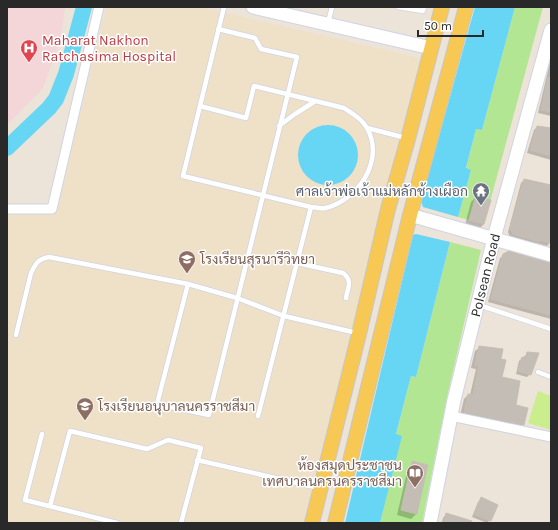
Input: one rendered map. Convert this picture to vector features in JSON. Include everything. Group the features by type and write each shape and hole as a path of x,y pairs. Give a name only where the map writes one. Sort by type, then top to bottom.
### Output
{"main road":[{"path":"312,523 359,334 388,209 408,139 442,7"},
{"path":"335,523 410,215 466,7"},
{"path":"388,209 410,215"}],"street":[{"path":"7,209 52,209 99,7"},
{"path":"254,7 431,48"},
{"name":"Polsean Road","path":"430,523 451,416 477,305 551,30"},
{"path":"410,215 551,254"},
{"path":"451,416 551,437"}],"lane":[{"path":"200,106 246,118 254,86 314,102 344,108 356,116 367,128 372,141 373,155 369,172 361,186 349,196 336,204 325,208 311,207 183,176 224,7"},
{"path":"328,24 332,7"},
{"path":"398,7 423,11 424,7"},
{"path":"188,284 157,404 209,415 297,57 261,49 254,38 218,29"},
{"path":"279,126 314,102"},
{"path":"367,128 408,139"},
{"path":"258,416 311,207"},
{"path":"16,335 31,273 41,259 49,257 188,284 237,298 284,316 359,334"},
{"path":"297,263 343,273 348,277 349,281 346,298"},
{"path":"477,305 551,329"},
{"path":"538,372 551,377"},
{"path":"50,506 70,431 147,449 168,440 201,448 181,523"},
{"path":"42,434 25,500 117,523"},
{"path":"198,460 320,489"}],"shaded area":[{"name":"Maharat Nakhon Ratchasima Hospital","path":"7,7 65,7 61,39 43,88 7,125"},
{"name":"โรงเรียนสุรนารีวิทยา","path":"106,7 200,7 420,58 305,523 7,523 8,214 56,213"}],"green space":[{"path":"515,7 543,7 484,224 458,217 471,170 466,169 476,129 482,130"},
{"path":"450,242 481,250 447,397 422,523 380,523 401,436 396,435 411,376 416,377"},
{"path":"538,391 551,396 551,430 528,423"}],"water":[{"path":"475,7 515,7 482,130 476,129 466,168 471,170 458,217 423,207 421,201"},
{"path":"328,125 345,130 353,138 358,155 353,172 345,180 328,185 311,180 303,172 298,155 303,138 311,130"},
{"path":"416,234 450,242 416,377 411,376 396,434 402,436 380,523 345,523 413,235"}],"building":[{"path":"548,77 551,78 551,112 541,110"},
{"path":"537,126 551,128 551,156 530,150"},
{"path":"524,179 551,185 551,243 539,240 539,242 513,234 510,228"},
{"name":"ศาลเจ้าพ่อเจ้าแม่หลักช้างเผือก","path":"476,196 491,200 484,224 469,220"},
{"path":"509,251 551,263 551,315 491,299 503,254"},
{"path":"479,346 503,349 501,359 506,360 502,377 520,381 516,405 528,408 524,425 464,412 468,394 473,395 479,366 475,365"},
{"path":"527,352 539,353 531,375 518,371 522,357 526,358"},
{"name":"ห้องสมุดประชาชน เทศบาลนครนครราชสีมา","path":"412,461 428,465 417,514 401,510"},
{"path":"481,497 498,505 491,521 474,514"},
{"path":"446,513 472,521 471,523 444,523"}],"waterway":[{"path":"7,148 49,108 56,99 66,74 84,7"}],"place":[{"name":"Maharat Nakhon Ratchasima Hospital","path":"29,63"},
{"name":"ศาลเจ้าพ่อเจ้าแม่หลักช้างเผือก","path":"481,206"},
{"name":"โรงเรียนสุรนารีวิทยา","path":"187,274"},
{"name":"โรงเรียนอนุบาลนครราชสีมา","path":"85,421"},
{"name":"ห้องสมุดประชาชน เทศบาลนครนครราชสีมา","path":"415,488"}]}
